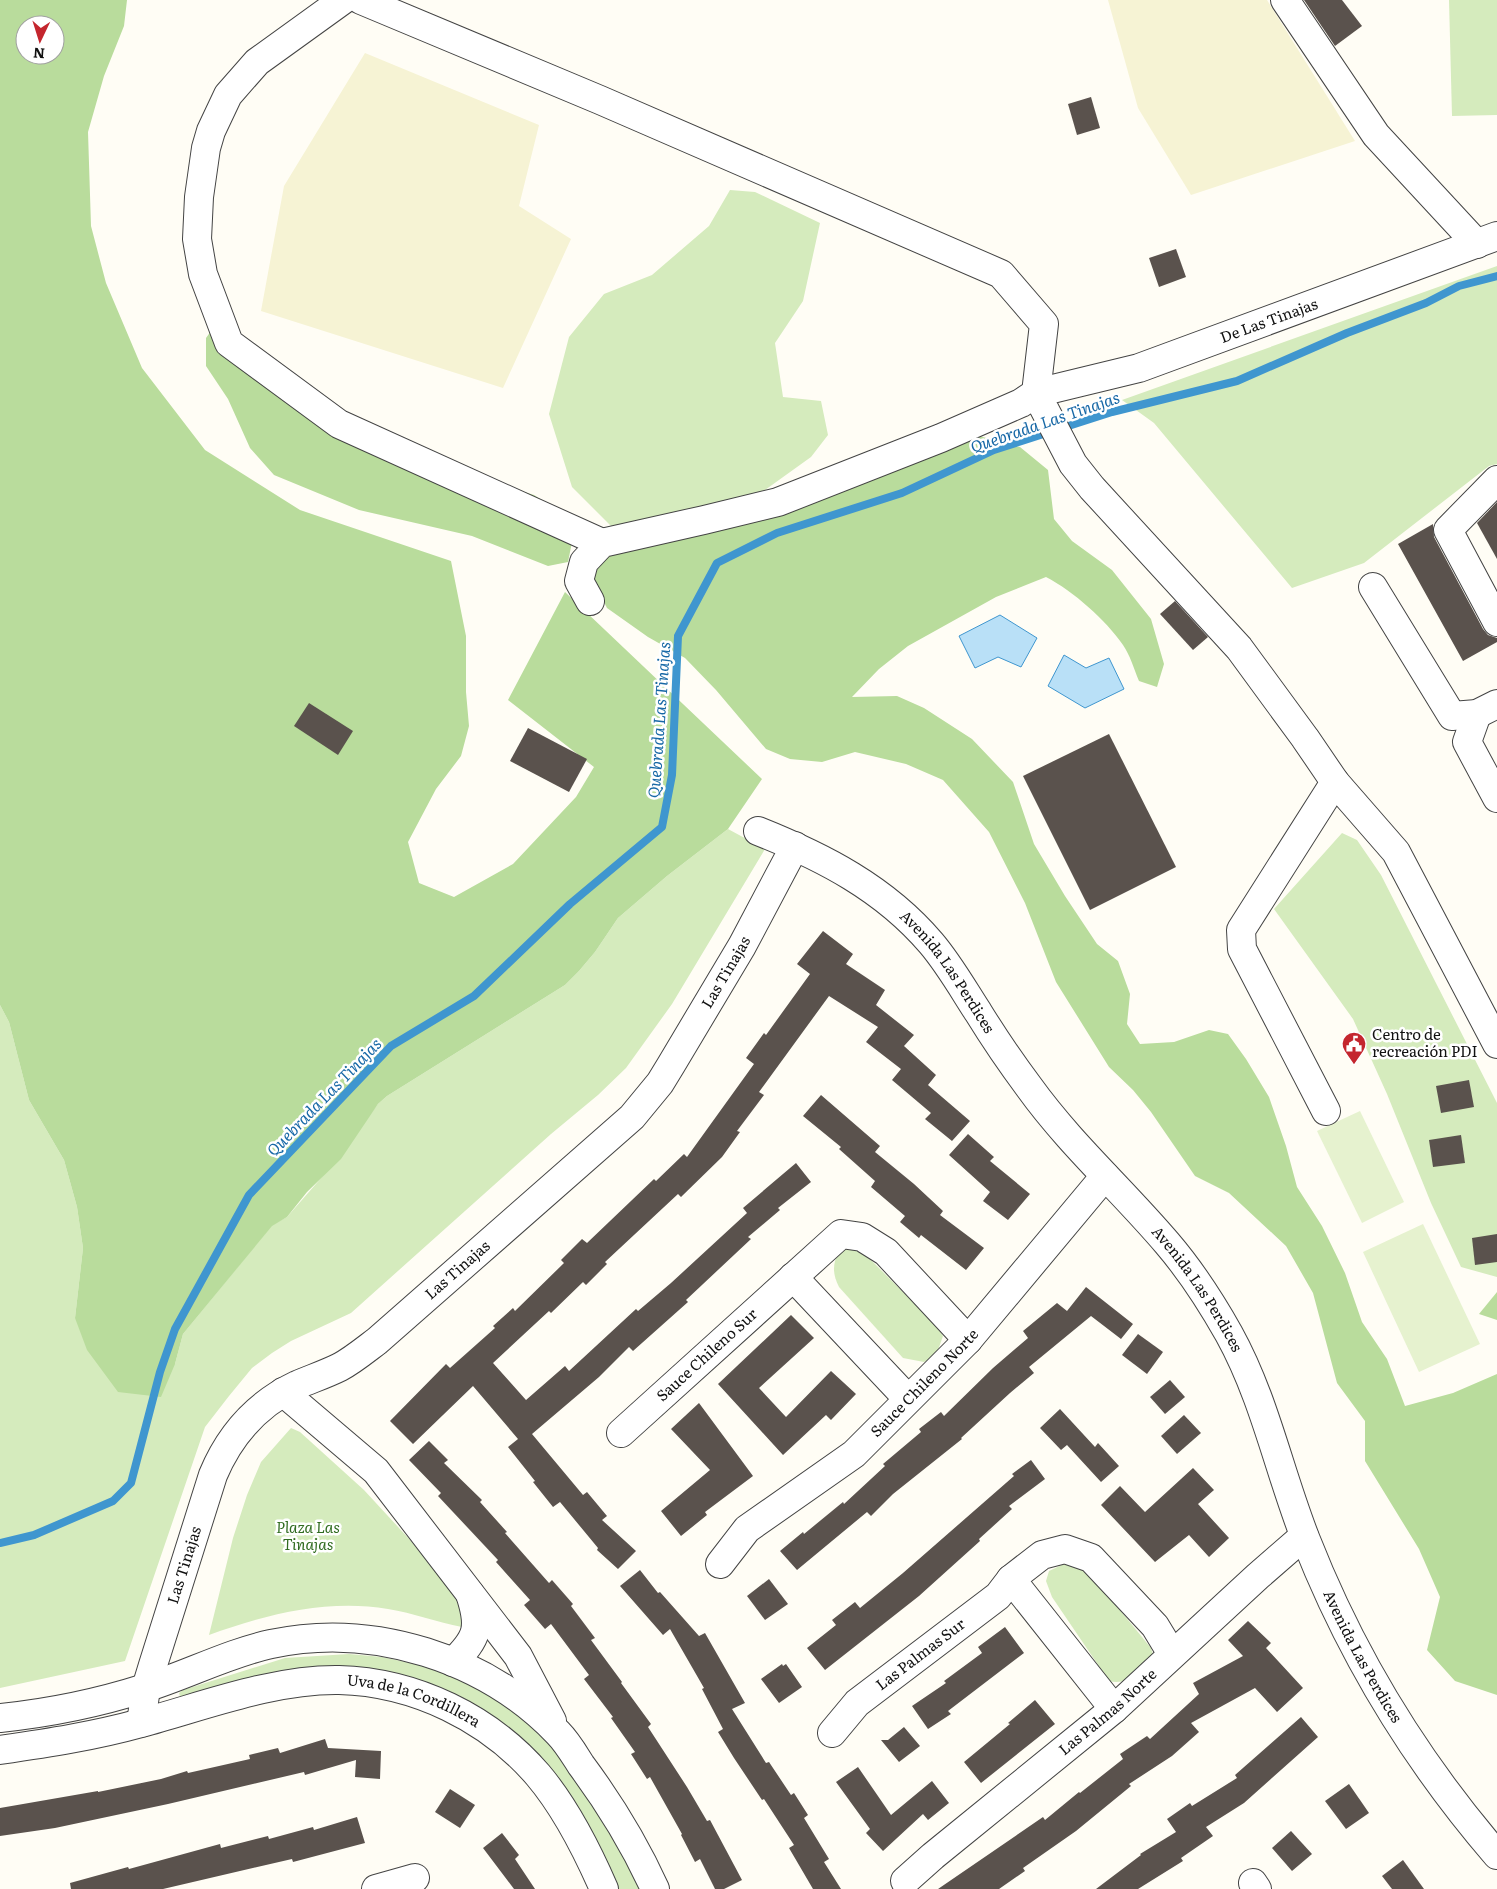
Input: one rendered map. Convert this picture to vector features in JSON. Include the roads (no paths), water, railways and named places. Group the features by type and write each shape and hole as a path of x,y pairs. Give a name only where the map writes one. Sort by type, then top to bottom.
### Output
{"street":[{"path":"343,0 257,62 228,95 211,131 206,148 199,196 197,239 203,274 229,343 339,424 602,543 584,562 579,581 590,601"},
{"path":"361,0 609,104 1001,274 1044,324 1036,393 1073,464 1092,488 1239,648 1335,782 1396,852 1497,1044"},
{"path":"1285,0 1376,134 1487,240"},
{"name":"De Las Tinajas","path":"602,543 778,502 950,434 1021,403 1036,393 1139,368 1487,240"},
{"path":"1497,480 1448,530 1497,622"},
{"path":"1373,587 1452,716 1487,709"},
{"path":"1487,709 1467,742 1497,798"},
{"path":"1326,1111 1242,949 1241,930 1335,782"},
{"name":"Avenida Las Perdices","path":"758,832 795,846 840,868 866,884 912,923 932,944 950,968 999,1045 1032,1091 1067,1135 1169,1246 1196,1281 1230,1335 1247,1369 1261,1404 1304,1536 1321,1579 1348,1635 1395,1720 1450,1798 1497,1855"},
{"name":"Las Tinajas","path":"141,1724 146,1688 220,1460 237,1432 250,1416 283,1392 340,1367 377,1341 632,1117 671,1065 746,938 795,846"},
{"name":"Sauce Chileno Norte","path":"720,1564 747,1529 854,1454 968,1340 1105,1176"},
{"name":"Sauce Chileno Sur","path":"621,1433 841,1234 862,1237 886,1252 968,1340"},
{"path":"793,1277 908,1399"},
{"path":"283,1392 376,1472 469,1590 518,1656 558,1734 606,1798 642,1860 655,1889"},
{"name":"Las Palmas Norte","path":"905,1881 933,1856 1114,1709 1172,1654 1304,1536"},
{"name":"Las Palmas Sur","path":"832,1734 857,1703 998,1596 1011,1579 1042,1555 1065,1549 1091,1558 1155,1626 1172,1654"},
{"path":"1011,1579 1114,1709"},
{"path":"453,1662 466,1649 476,1629 477,1618 469,1590"},
{"path":"0,1718 45,1713 146,1688 270,1644 341,1638 398,1645 426,1652 453,1662 481,1675 507,1691 558,1734"},
{"name":"Uva de la Cordillera","path":"141,1724 241,1695 294,1684 338,1680 365,1682 391,1686 419,1694 446,1705 472,1719 518,1754 555,1799 584,1847 604,1889"},
{"path":"0,1750 71,1740 141,1724"},
{"path":"376,1889 415,1878"}],"water":[{"path":"1000,615 1037,638 1021,667 998,657 975,668 959,636"},
{"path":"1064,655 1086,668 1109,658 1124,689 1085,708 1048,686"}],"waterway":[{"name":"Quebrada Las Tinajas","path":"0,1543 34,1535 113,1501 131,1483 160,1372 175,1329 249,1195 391,1046 474,996 570,904 662,827 672,775 678,636 717,563 777,533 902,493 994,450 1112,412 1237,381 1347,333 1426,303 1459,286 1497,276"}],"place":[{"name":"Centro de recreación PDI","path":"1354,1065"}],"park label":[{"name":"Plaza Las Tinajas","path":"308,1536"}]}
